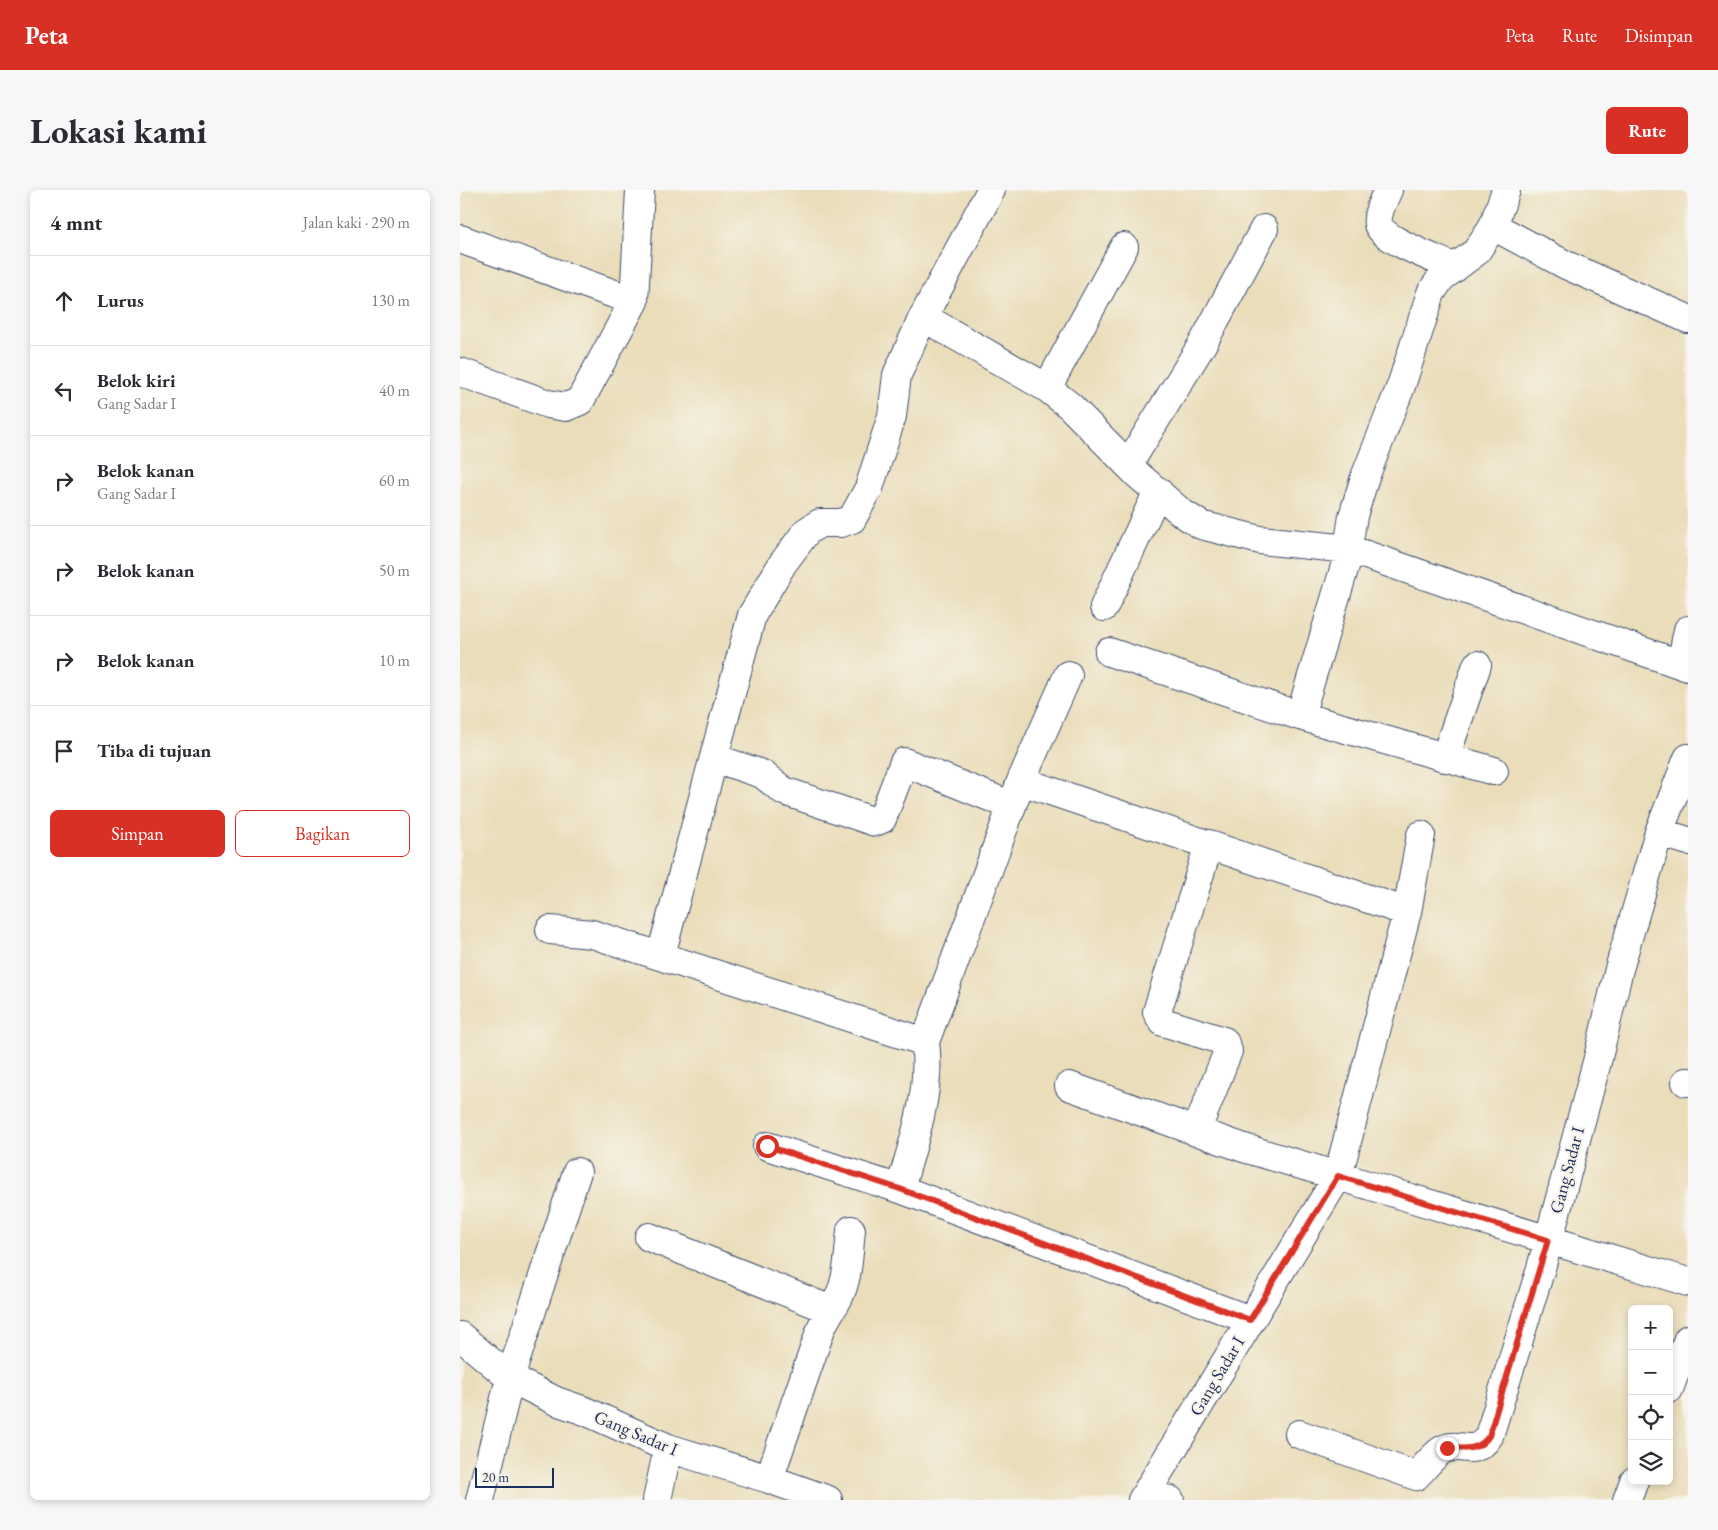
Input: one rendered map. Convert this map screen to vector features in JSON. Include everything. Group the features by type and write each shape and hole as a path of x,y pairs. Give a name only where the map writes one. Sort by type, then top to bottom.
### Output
{"street":[{"path":"460,372 548,404 566,407 580,400 634,301 640,190"},
{"path":"661,955 740,654 752,615 783,563 807,531 820,523 841,523 852,519 869,488 892,416 897,375 923,317 991,190"},
{"path":"1388,190 1378,216 1380,229 1401,244 1455,268"},
{"path":"1300,716 1349,549 1353,516 1364,477 1401,386 1431,293 1441,278 1476,252 1493,226 1506,190"},
{"path":"1493,226 1566,265 1688,320"},
{"path":"1128,465 1203,343 1264,229"},
{"path":"460,239 634,301"},
{"path":"1047,388 1124,247"},
{"path":"923,317 1047,388 1070,406 1128,465 1182,512 1201,525 1260,540 1349,549 1684,665 1688,630"},
{"path":"1104,607 1158,491"},
{"path":"1109,652 1300,716 1494,771"},
{"path":"1445,758 1477,665"},
{"path":"900,1189 920,1109 928,1060 925,1042 1016,793 1068,675"},
{"path":"714,758 762,774 784,791 875,822 882,819 904,762 1209,844 1407,912"},
{"name":"Gang Sadar I","path":"1299,1434 1416,1476 1441,1451 1447,1448 1473,1448 1484,1443 1489,1436 1548,1240 1597,1062 1619,969 1659,832 1688,758"},
{"path":"1659,832 1688,841"},
{"name":"Gang Sadar I","path":"1153,1498 1250,1320 1338,1176 1407,912 1421,835"},
{"path":"1196,1132 1228,1051 1228,1045 1224,1041 1163,1022 1157,1012 1209,844"},
{"path":"550,930 592,934 925,1042"},
{"path":"1069,1086 1196,1132 1688,1282"},
{"path":"767,1146 900,1189 1250,1320"},
{"path":"480,1500 510,1378 577,1172"},
{"path":"769,1478 822,1326 841,1297 847,1272 851,1230"},
{"path":"649,1237 831,1310"},
{"name":"Gang Sadar I","path":"460,1336 510,1378 556,1401 585,1411 668,1448 769,1478 828,1500"},
{"path":"1673,1378 1688,1339"},
{"path":"657,1500 668,1448"},
{"path":"1628,1500 1633,1485"}],"route":[{"path":"767,1146 900,1189 1250,1320 1338,1176 1548,1240 1489,1436 1484,1443 1473,1448 1447,1448"}]}
